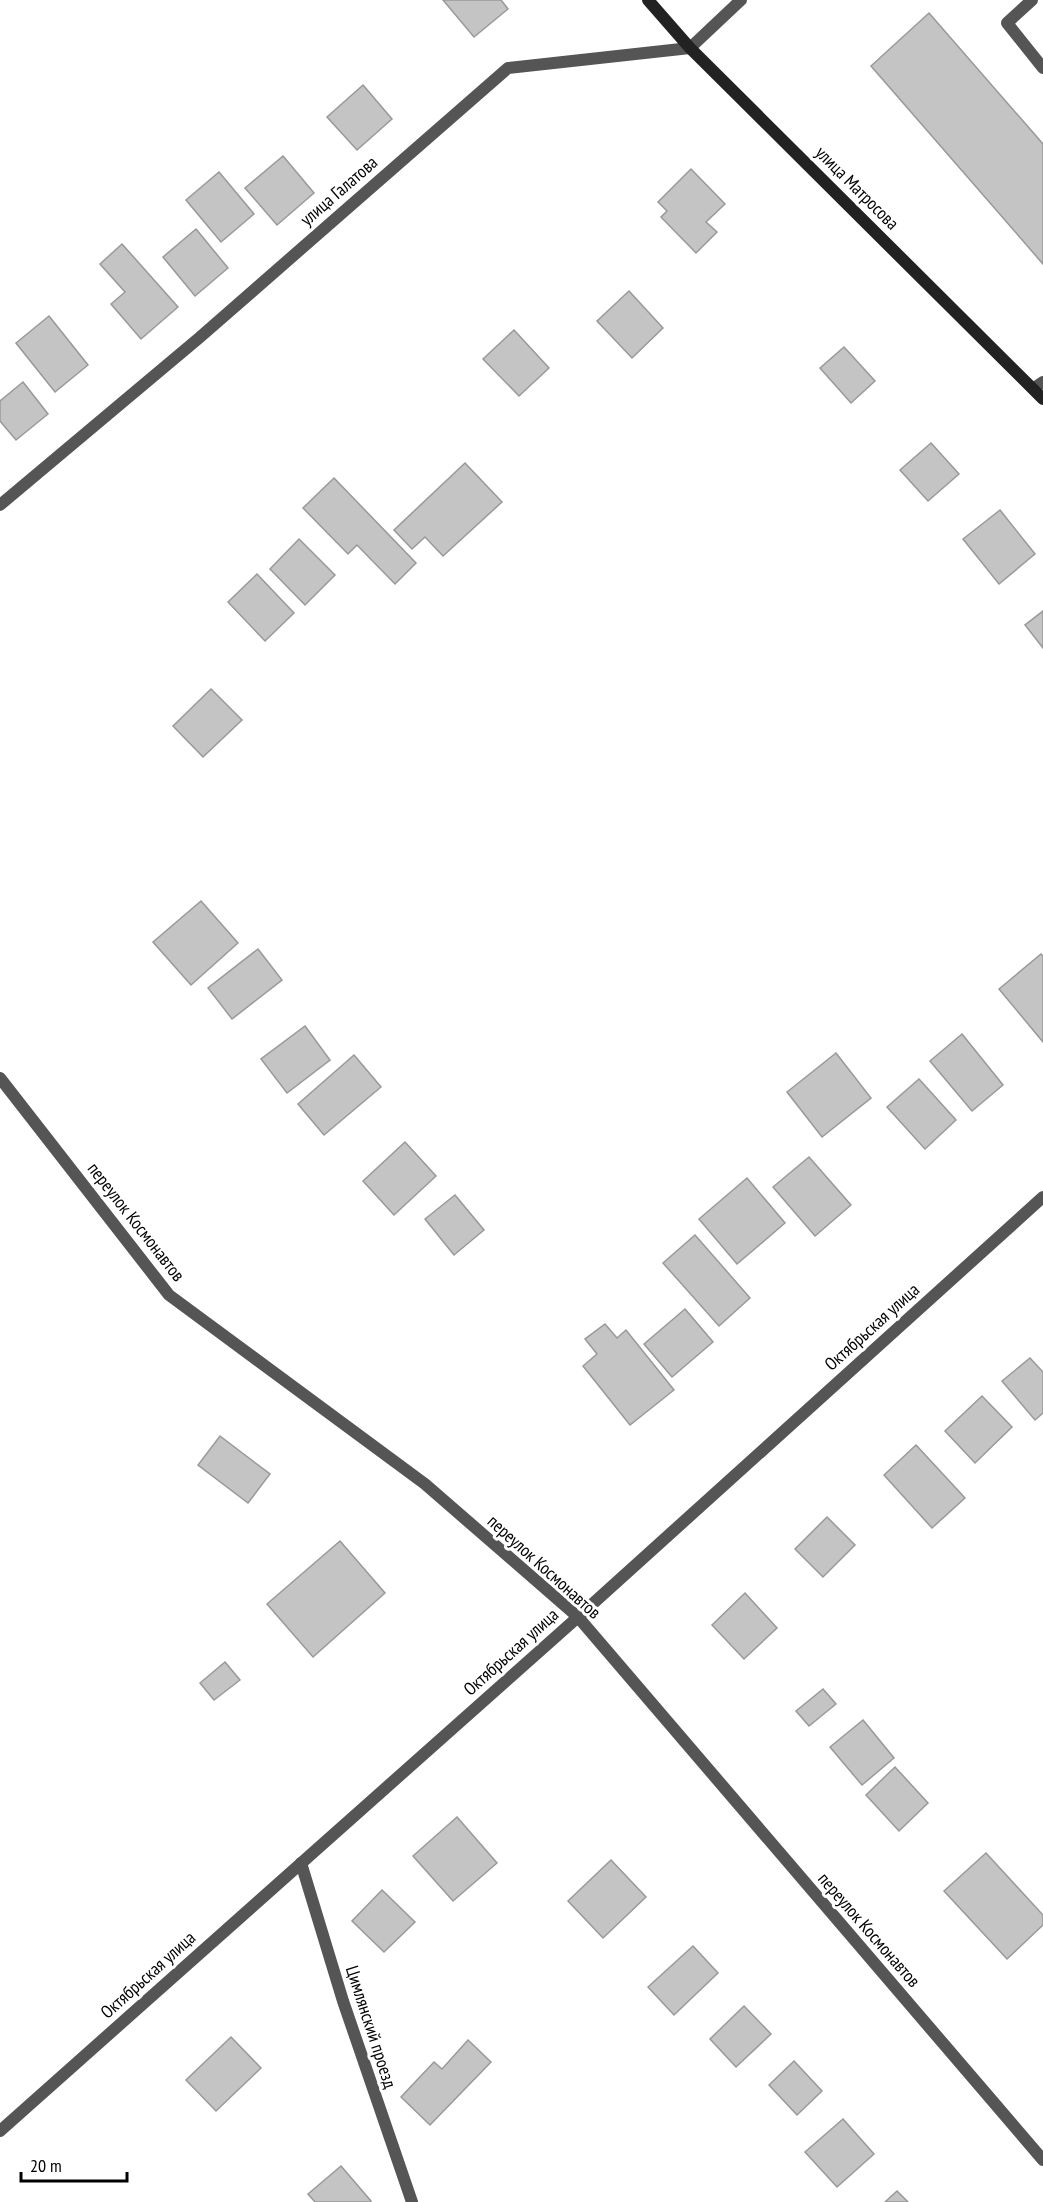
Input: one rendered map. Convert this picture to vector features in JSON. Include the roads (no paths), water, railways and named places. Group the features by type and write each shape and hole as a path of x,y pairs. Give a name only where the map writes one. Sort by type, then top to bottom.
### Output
{"street":[{"name":"улица Матросова","path":"648,0 690,48 1039,385 1043,399"},
{"path":"690,48 741,0"},
{"path":"1032,0 1007,23 1043,68"},
{"name":"улица Галатова","path":"0,505 199,338 508,68 690,48"},
{"name":"переулок Космонавтов","path":"0,1078 169,1295 425,1484 578,1617 1043,2160"},
{"name":"Октябрьская улица","path":"0,2131 578,1617 1043,1197"},
{"name":"Цимлянский проезд","path":"301,1863 342,2001 412,2202"}]}
